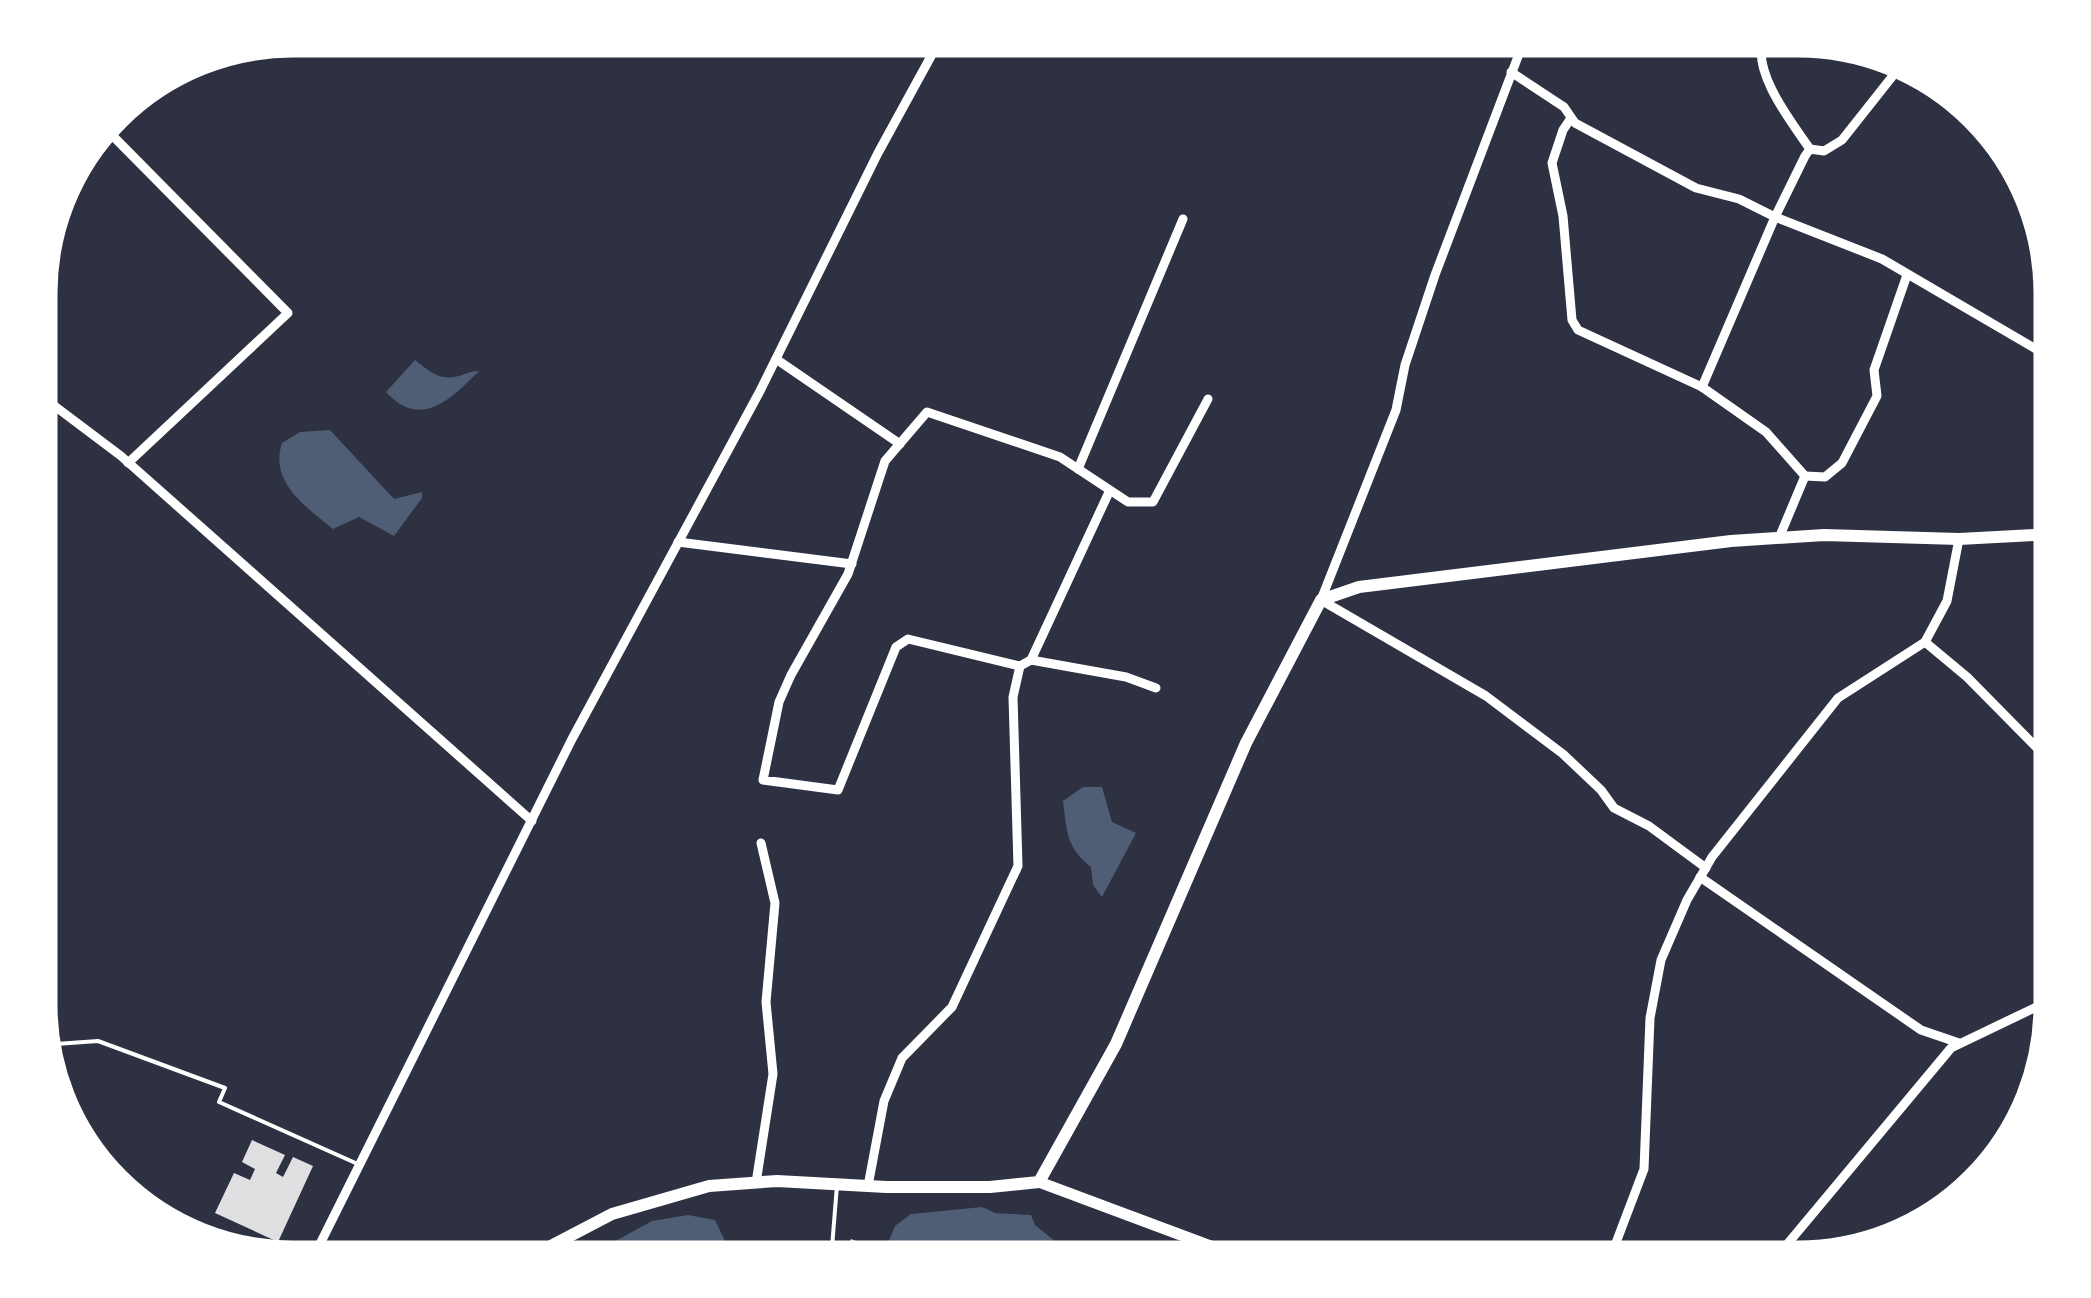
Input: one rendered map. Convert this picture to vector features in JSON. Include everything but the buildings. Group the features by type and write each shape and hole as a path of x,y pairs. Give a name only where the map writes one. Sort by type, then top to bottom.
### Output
{"main road":[{"path":"557,1243 612,1214 710,1186 756,1183 990,1187 1039,1182 1116,1044 1246,744 1321,600 1359,587 1713,543 1824,535 1959,539 2035,535"}],"street":[{"path":"1517,55 1435,275 1405,364 1396,410 1321,600 1486,696 1563,754 1614,808 1649,826 1703,872 1921,1030 1960,1043"},
{"path":"1762,55 1774,98 1810,150 1824,152 1842,140 1892,75"},
{"path":"321,1243 532,821 931,56"},
{"path":"1510,72 1564,107 1574,123 1696,188 1739,198 1775,217 1882,260 2035,349"},
{"path":"1571,118 1562,130 1552,163 1563,216 1572,320 1578,330 1702,387 1766,432 1805,476 1826,477 1842,463 1877,396 1874,370 1907,275"},
{"path":"114,137 288,313 128,463"},
{"path":"1702,387 1775,217 1810,150"},
{"path":"1078,469 1183,219"},
{"path":"776,359 900,444"},
{"path":"1110,490 1031,660 1020,666 908,639 896,647 838,790 764,780 779,702 852,564 886,461 927,412 1060,457 1078,469 1110,490 1128,502 1153,502 1208,399"},
{"path":"55,407 128,463 532,821"},
{"path":"1779,538 1805,476"},
{"path":"1616,1242 1644,1169 1650,1018 1662,960 1703,872 1838,698 1925,642 1948,601 1959,539"},
{"path":"678,542 852,564"},
{"path":"1925,642 2035,742"},
{"path":"1031,660 1126,677 1156,688"},
{"path":"868,1186 884,1101 902,1058 952,1007 1018,866 1013,697 1020,666"},
{"path":"756,1183 773,1074 766,1002 776,902 761,843"},
{"path":"1789,1242 1951,1048 2035,1007"},
{"path":"1039,1182 1201,1242"}],"lane":[{"path":"59,1045 98,1041 225,1088 219,1102 360,1165"},
{"path":"832,1243 837,1184"}],"water":[{"path":"415,360 448,378 479,371 446,400 435,406 411,409 386,392"},
{"path":"330,430 394,499 422,492 422,498 394,536 359,517 333,529 285,482 279,457 282,443 300,432"},
{"path":"1083,787 1102,787 1112,822 1136,833 1102,897 1093,885 1091,867 1072,846 1067,830 1063,801"},
{"path":"982,1207 995,1213 1031,1215 1035,1225 1056,1242 888,1243 895,1226 911,1214"},
{"path":"688,1215 715,1220 726,1243 612,1243 652,1221"}]}
